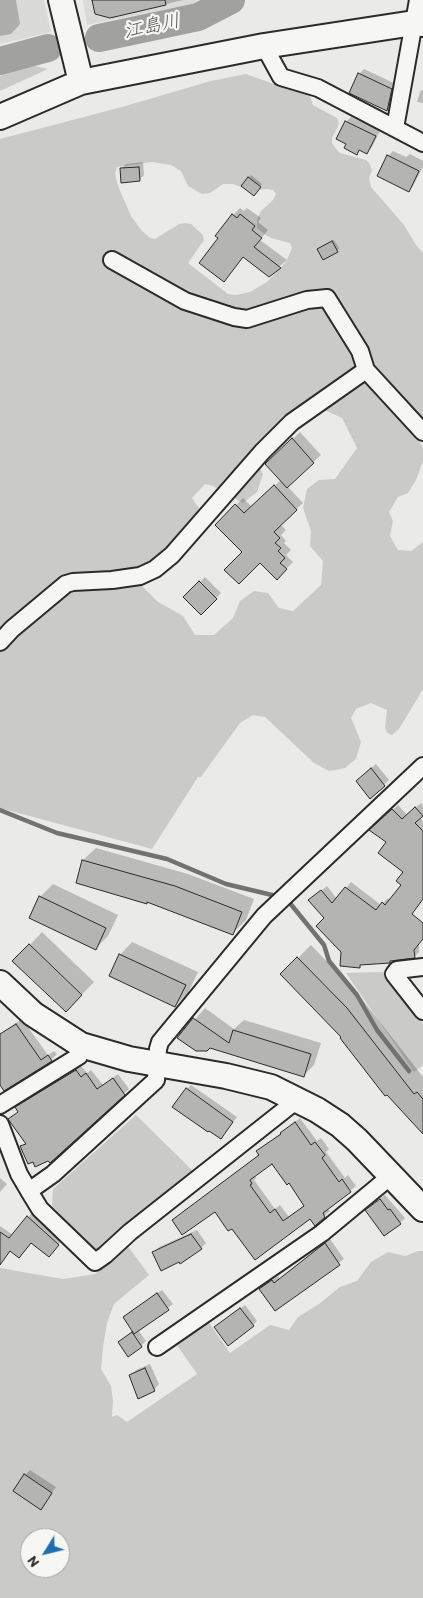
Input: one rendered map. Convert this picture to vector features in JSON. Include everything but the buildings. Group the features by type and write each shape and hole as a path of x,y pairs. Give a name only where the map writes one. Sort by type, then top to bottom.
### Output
{"street":[{"path":"61,0 81,82"},
{"path":"395,128 419,24 418,0"},
{"path":"0,117 81,82 264,46 419,24"},
{"path":"264,46 281,78 318,88 423,144"},
{"path":"112,260 186,301 234,317 247,319 307,300 327,298 360,351 366,370 423,432"},
{"path":"0,642 12,629 66,584 140,576 154,570 172,555 262,452 292,422 366,370"},
{"path":"29,1191 53,1174 156,1080 160,1042 264,916 423,766"},
{"path":"423,967 397,970 394,974 423,1011"},
{"path":"0,983 33,1014 81,1045 129,1059 226,1076 271,1088 317,1110 358,1140 423,1209"},
{"path":"0,1106 79,1056 81,1045"},
{"path":"0,1124 19,1174 40,1209 95,1262 130,1232 297,1100"},
{"path":"157,1347 322,1232 392,1175"}],"shaded area":[{"path":"0,0 44,0 51,32 0,44"},
{"path":"83,0 199,0 191,4 87,25"},
{"path":"31,65 48,69 0,91 0,76"},
{"path":"246,74 290,90 306,92 310,96 313,105 337,118 339,124 332,138 332,143 340,153 366,160 369,163 372,170 369,178 371,187 404,225 423,253 423,420 418,439 423,448 423,461 416,480 408,493 398,497 389,512 393,521 390,536 398,550 411,551 423,542 423,689 399,729 392,735 387,733 385,727 387,710 371,703 356,709 351,718 361,742 356,759 345,768 329,771 314,763 265,717 253,715 240,723 201,777 198,777 152,849 0,808 0,139 211,81","holes":["152,162 171,165 181,171 188,186 202,194 210,193 223,184 233,184 251,191 273,190 276,194 273,200 261,211 257,219 257,228 271,238 290,243 292,248 286,262 267,282 250,292 236,295 228,294 188,263 204,240 203,235 191,224 179,224 155,239 150,238 131,216 118,186 115,173 117,167","322,409 342,418 357,448 335,479 319,480 307,489 303,508 311,531 310,546 323,561 321,585 293,611 279,608 268,593 254,591 240,601 233,618 214,635 195,635 183,616 158,602 143,587 143,568 165,555 203,514 192,498 205,484 213,486 243,503 257,492 263,474 253,454"]},
{"path":"384,972 423,1023 423,1065 414,1072 346,973"},
{"path":"136,1115 193,1171 95,1251 52,1206 53,1189"},
{"path":"127,1245 149,1275 114,1304 107,1323 103,1347 101,1369 111,1386 113,1401 112,1417 117,1415 127,1422 197,1374 174,1341 206,1318 230,1353 270,1325 289,1330 298,1317 319,1304 340,1287 357,1281 371,1262 388,1252 405,1256 423,1251 423,1598 0,1598 0,1268 63,1279 95,1274"}],"waterway":[{"name":"江島川","path":"99,38 198,17 231,0"},
{"name":"江島川","path":"0,61 48,48"},
{"path":"0,810 57,833 167,859 226,884 272,895"},
{"path":"289,902 324,945 329,961 357,995 377,1030 409,1071"}]}
